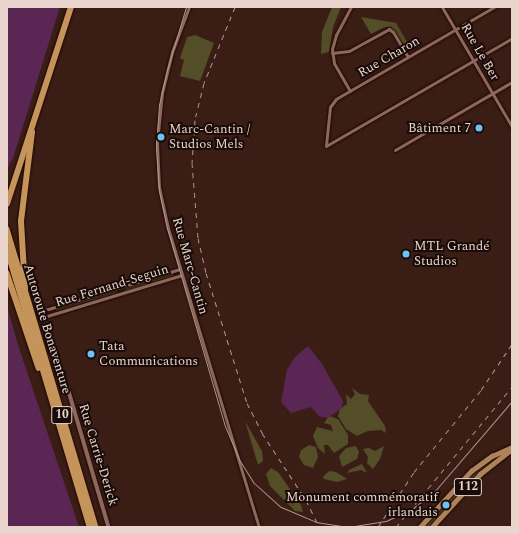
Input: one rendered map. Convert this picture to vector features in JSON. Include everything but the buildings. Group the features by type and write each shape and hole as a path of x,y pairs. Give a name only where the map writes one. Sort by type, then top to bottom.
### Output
{"highway":[{"path":"7,204 71,7"},
{"path":"26,297 21,221 34,119"},
{"name":"Autoroute Bonaventure","path":"7,229 26,297 96,527"},
{"name":"Autoroute Bonaventure","path":"7,248 47,388 90,527"},
{"path":"7,274 35,359 47,388"}],"main road":[{"name":"112","path":"420,527 468,473 489,458 512,448"},
{"name":"112","path":"432,527 480,474 512,448"}],"street":[{"name":"Rue Marc-Cantin","path":"189,7 165,77 157,137 162,204 180,269 259,527"},
{"path":"350,91 334,63 332,53 335,37 351,7"},
{"name":"Rue Le Ber","path":"442,7 511,123 512,128"},
{"name":"Rue Charon","path":"473,61 326,146 331,104 350,91 494,7"},
{"path":"332,53 352,50 389,29 393,32 408,57"},
{"path":"473,61 512,38"},
{"path":"395,150 512,82"},
{"name":"Rue Fernand-Seguin","path":"45,310 180,269"},
{"name":"Rue Fernand-Seguin","path":"47,316 182,275"},
{"name":"Rue Carrie-Derick","path":"68,388 109,527"}],"shaded area":[{"path":"7,7 60,7 13,158 7,169"},
{"path":"332,7 341,7 333,27 329,52 321,54 322,32"},
{"path":"361,17 396,23 411,49 408,51 391,27 385,27 371,34"},
{"path":"195,35 214,43 200,81 180,76 184,60 180,58 187,37"},
{"path":"173,273 174,276 125,292 124,289"},
{"path":"116,291 117,293 56,311 56,309"},
{"path":"7,306 18,345 79,527 7,527"},
{"path":"308,346 322,364 343,401 342,408 328,418 319,416 311,407 291,413 281,402 287,370 295,357"},
{"path":"352,388 360,394 369,395 368,401 385,426 386,433 381,430 368,431 357,436 346,429 338,416 340,409 347,404 346,394 351,399 355,394"},
{"path":"329,416 338,419 348,435 348,444 334,453 328,445 324,445 325,454 318,448 313,436 317,427 333,431 331,425 324,423"},
{"path":"245,421 262,451 263,461 258,465"},
{"path":"309,445 316,447 318,457 313,468 304,465 299,457 301,450"},
{"path":"356,446 359,452 357,459 342,467 339,456 346,448"},
{"path":"384,446 380,459 373,469 367,463 368,457 363,449 369,448 375,451"},
{"path":"505,452 476,476 430,527 425,527 474,471"},
{"path":"362,464 367,473 361,470 347,473 349,470"},
{"path":"271,468 278,472 301,505 303,512 295,511 270,486 266,474"},
{"path":"329,471 336,472 347,479 337,482 324,479 323,477"}],"tram line":[{"path":"186,7 167,70 159,105 156,147 159,191 167,228 225,426 240,461 254,483 281,507 316,522 348,527 386,521 412,509 434,492 512,401"}],"railway":[{"path":"235,7 204,83 195,120 192,163 198,238 206,273 247,403 262,433 306,500 319,527"},
{"path":"378,527 414,472 481,390 512,344"},
{"path":"396,527 512,387"}],"place":[{"name":"Bâtiment 7","path":"479,128"},
{"name":"Marc-Cantin / Studios Mels","path":"161,137"},
{"name":"MTL Grandé Studios","path":"406,254"},
{"name":"Tata Communications","path":"91,354"},
{"name":"Monument commémoratif irlandais","path":"446,505"}]}
